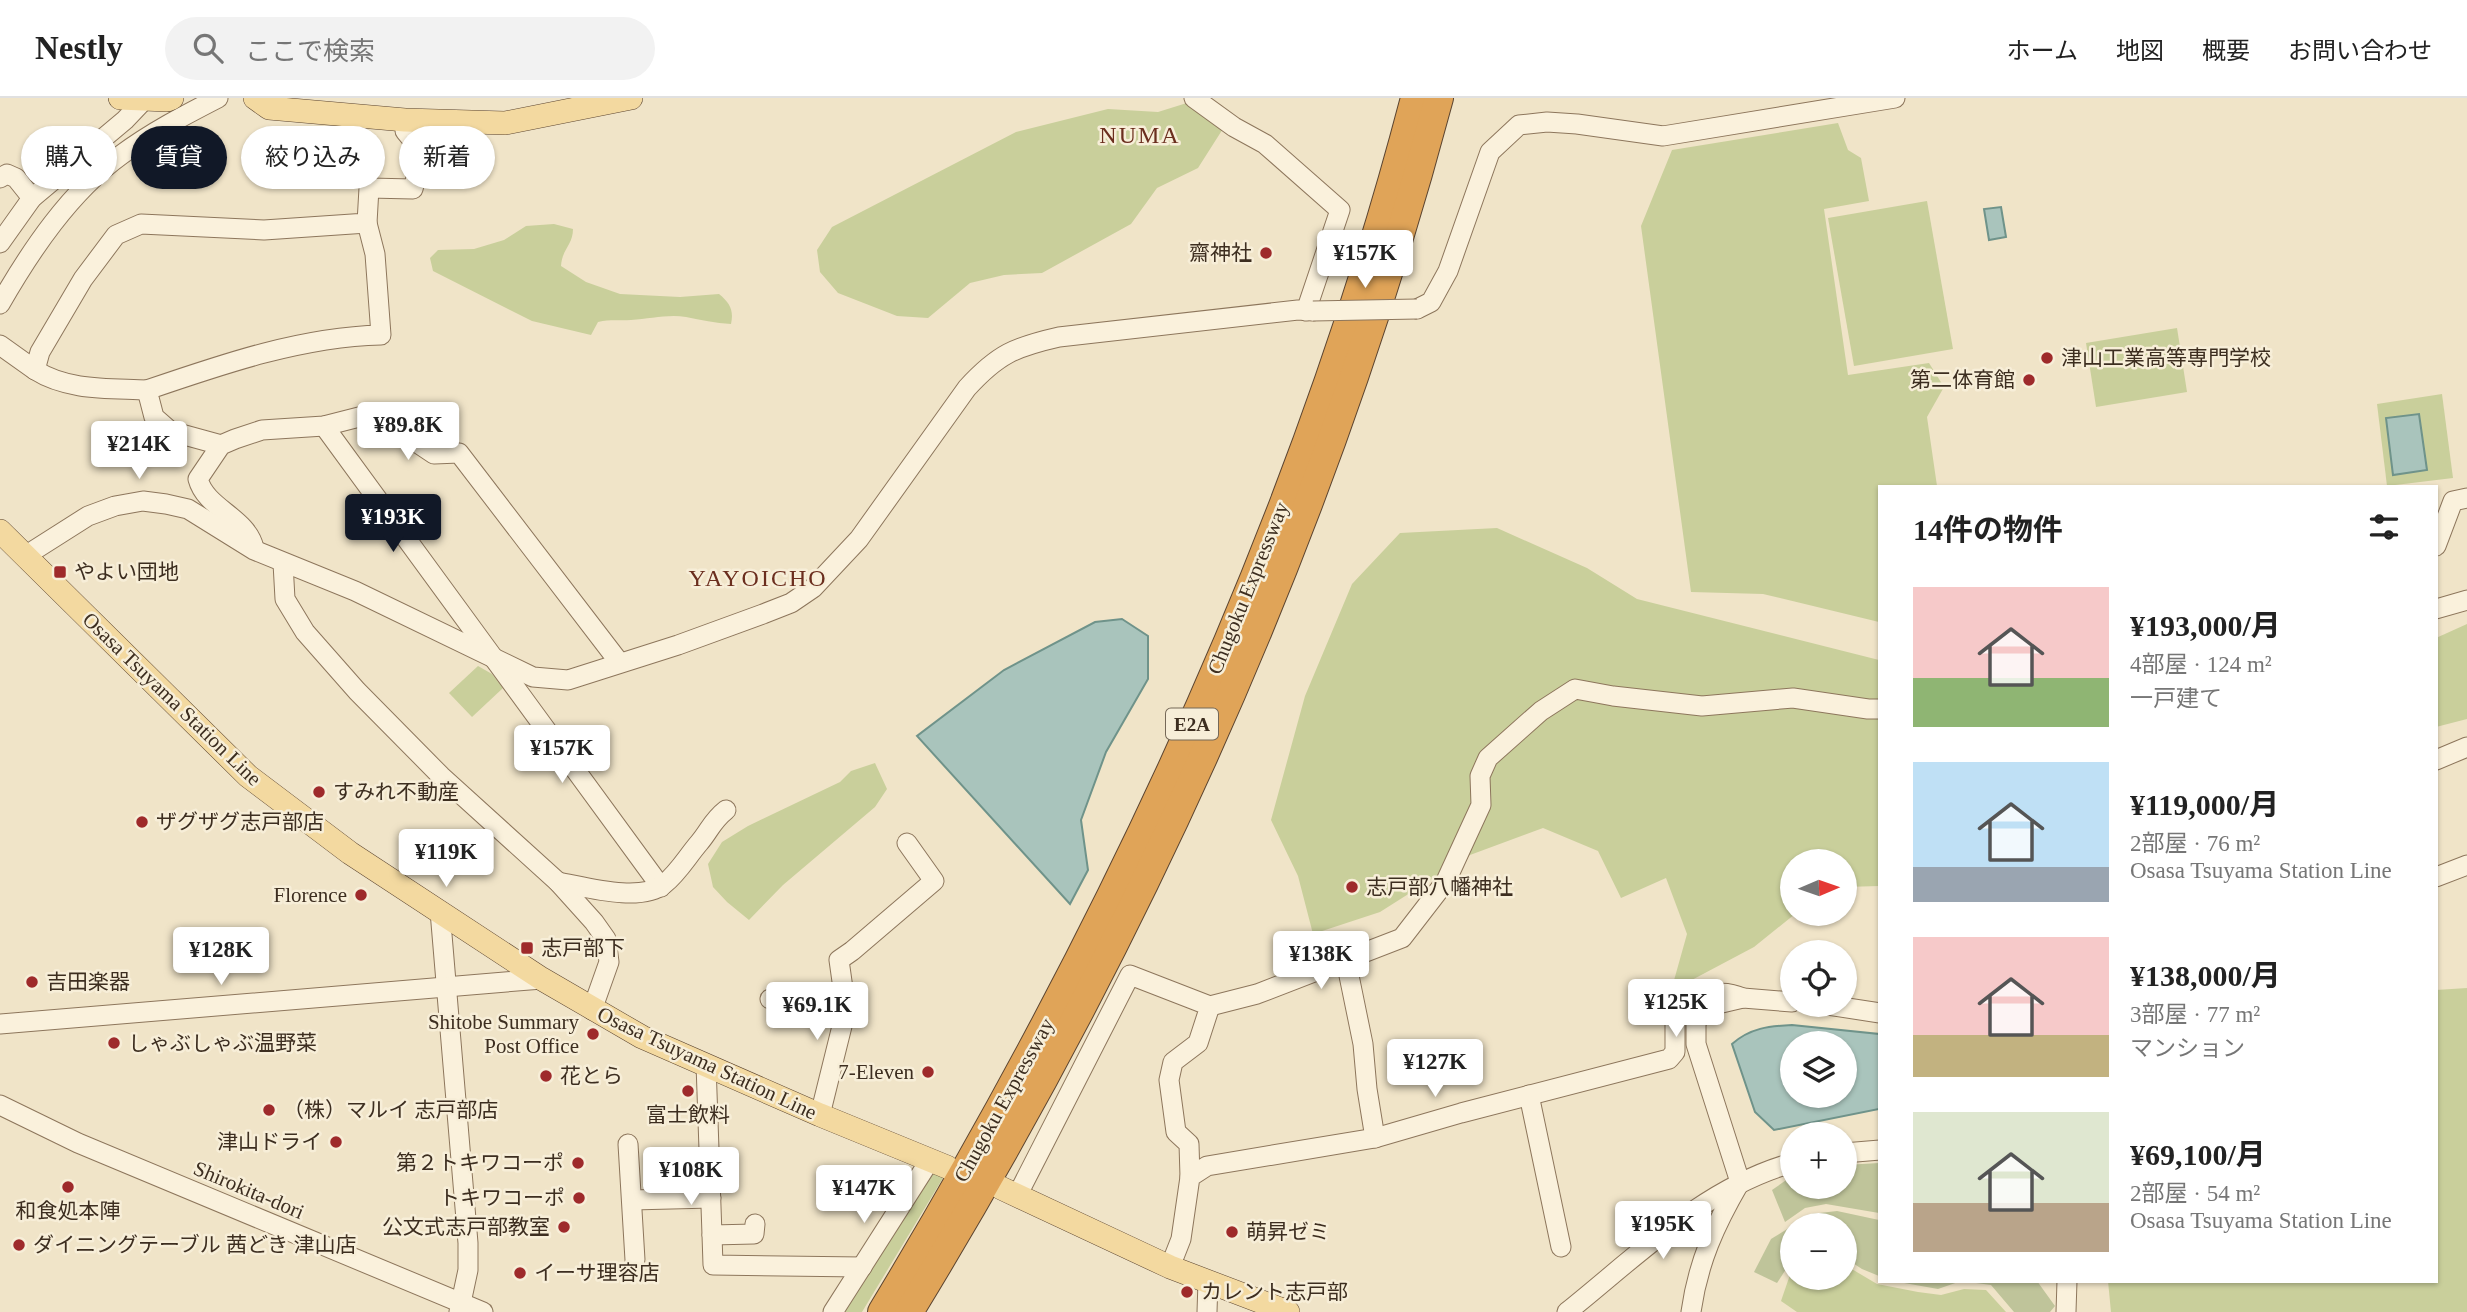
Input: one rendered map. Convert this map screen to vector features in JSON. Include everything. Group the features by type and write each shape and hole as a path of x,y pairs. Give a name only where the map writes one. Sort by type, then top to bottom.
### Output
{"highway":[{"name":"Chugoku Expressway","path":"882,1312 972,1160 1078,965 1136,848 1189,731 1270,537 1311,429 1377,230 1415,98"},
{"name":"Chugoku Expressway","path":"909,1312 993,1169 1063,1042 1159,854 1206,752 1294,542 1332,438 1401,231 1439,98"}],"main road":[{"path":"120,98 172,98"},
{"path":"255,98 269,108 405,120 505,122 631,98"},
{"name":"Osasa Tsuyama Station Line","path":"0,531 248,776 350,853 542,979 642,1037 938,1163"},
{"path":"1009,1192 1170,1267 1288,1312"}],"street":[{"path":"0,304 18,273 80,191 119,156 149,135 218,98"},
{"path":"1194,98 1234,127 1265,144 1340,210 1309,311"},
{"path":"25,556 88,516 115,506 143,501 188,509 254,550 355,591 533,677 568,680 678,645 763,614 791,603 813,588 859,539 967,388 984,369 1004,354 1026,345 1059,337 1309,311 1417,309 1431,303 1448,271 1490,152 1519,125 1547,122 1577,124 1662,136 1895,98"},
{"path":"0,243 32,198 125,120 144,100"},
{"path":"0,345 59,382 98,388 147,390 257,355 353,335 382,335 375,254 367,223 369,188 413,189 421,156 415,142 405,131 405,120"},
{"path":"0,178 8,174 16,178 32,198"},
{"path":"30,366 83,279 116,234 141,224 264,230 367,223"},
{"path":"147,390 154,417 170,431 221,445"},
{"path":"254,550 251,535 201,491 198,479 221,445 262,430 324,426 367,415 389,424 434,454 459,453 619,662"},
{"path":"324,426 661,887"},
{"path":"2438,541 2453,501 2467,498"},
{"path":"283,563 285,599 305,632 357,691 442,776 558,882 606,939 610,962 592,1010"},
{"path":"2438,607 2467,600"},
{"path":"1009,1192 1130,975 1210,1006 1257,994 1402,938 1446,881 1480,805 1479,776 1488,758 1541,711 1575,689 1702,706 1793,698 1878,709"},
{"path":"2438,759 2467,747"},
{"path":"558,882 623,893 645,892 661,887 676,874 706,835 714,819 726,810"},
{"path":"820,1115 846,1010 839,960 934,881 907,843"},
{"path":"2438,876 2467,865"},
{"path":"440,911 468,1242 468,1270 460,1308"},
{"path":"1346,961 1363,1044 1375,1138"},
{"path":"0,1024 542,979"},
{"path":"1190,1177 1207,1166 1375,1138 1669,1059 1675,1052 1675,1016 1691,1002 1709,995 1729,992 1743,998"},
{"path":"1692,1312 1699,1266 1723,1210 1740,1182 1696,1044 1696,1022 1709,1006 1743,998 1780,1001"},
{"path":"770,999 846,1010"},
{"path":"1170,1267 1181,1239 1190,1177 1189,1144 1176,1132 1169,1080 1173,1062 1198,1043 1210,1006"},
{"path":"1857,1009 1878,1013"},
{"path":"706,1064 713,1265 862,1267"},
{"path":"1529,1095 1561,1247"},
{"name":"Shirokita-dori","path":"0,1105 78,1143 460,1308 483,1312"},
{"path":"628,1144 635,1261"},
{"path":"1857,1152 1878,1150"},
{"path":"833,1312 862,1267 938,1163"},
{"path":"1567,1312 1699,1207 1740,1182 1780,1167"},
{"path":"632,1200 711,1198"},
{"path":"712,1236 754,1234 755,1224"},
{"path":"1207,1312 1208,1281"},
{"path":"2066,1312 2067,1283"}],"green space":[{"path":"1190,102 1226,124 1198,168 1157,188 1131,224 1042,273 1004,275 970,283 928,318 897,316 838,293 820,272 817,250 832,227 1016,132 1108,109 1158,112"},
{"path":"1838,123 1848,150 1861,158 1869,201 1824,209 1848,375 1929,363 1944,387 1927,417 1937,485 1878,485 1878,622 1763,594 1691,592 1641,226 1672,150"},
{"path":"1927,201 1953,349 1854,366 1828,218"},
{"path":"554,224 573,229 561,266 586,282 620,294 680,297 719,294 730,307 731,324 666,316 598,322 591,335 532,321 433,271 430,258 438,250 474,249 504,240 526,226"},
{"path":"2177,328 2187,392 2096,407 2086,343"},
{"path":"2442,394 2453,478 2387,485 2377,404"},
{"path":"1497,528 1587,568 1637,599 1878,660 1878,886 1857,887 1857,849 1780,849 1780,926 1754,947 1671,991 1687,934 1666,878 1621,898 1598,851 1543,828 1470,855 1380,912 1313,934 1298,876 1271,820 1305,696 1352,584 1400,533"},
{"path":"2467,624 2467,719 2438,726 2438,637"},
{"path":"478,666 492,674 503,688 472,717 449,693"},
{"path":"875,763 887,789 875,807 783,885 749,920 713,887 708,864 722,842 748,826 840,782 851,771"},
{"path":"2467,988 2467,1312 2111,1312 2108,1283 2438,1283 2438,990"},
{"path":"1878,1163 1878,1213 1826,1204 1805,1208 1798,1213 1781,1213 1772,1190 1780,1184 1780,1199 1857,1199 1857,1164"},
{"path":"932,1169 946,1173 862,1312 842,1312"},
{"path":"1857,1215 1878,1220 1878,1276 1857,1266"},
{"path":"1780,1233 1780,1278 1777,1283 1754,1272 1771,1239"},
{"path":"1857,1272 1877,1284 1918,1292 1941,1295 1964,1289 1986,1290 2006,1312 1797,1312 1781,1301 1785,1290 1857,1290"},
{"path":"1904,1283 1955,1283 1938,1289"},
{"path":"1976,1283 2038,1283 2055,1306 2050,1312 2014,1312 1991,1285"}],"water":[{"path":"2001,207 2006,237 1989,240 1984,209"},
{"path":"2419,414 2427,470 2393,475 2386,418"},
{"path":"1122,619 1148,636 1148,679 1106,752 1081,820 1088,870 1070,904 917,736 1004,670 1095,622"},
{"path":"1792,1025 1850,1031 1780,1031 1780,1108 1857,1108 1857,1032 1878,1034 1878,1109 1814,1122 1780,1122 1780,1129 1774,1130 1755,1112 1732,1044 1753,1031"}],"place":[{"name":"齋神社","path":"1266,253"},
{"name":"津山工業高等専門学校","path":"2047,358"},
{"name":"第二体育館","path":"2029,380"},
{"name":"やよい団地","path":"60,572"},
{"name":"すみれ不動産","path":"319,792"},
{"name":"ザグザグ志戸部店","path":"142,822"},
{"name":"志戸部八幡神社","path":"1352,887"},
{"name":"Florence","path":"361,895"},
{"name":"志戸部下","path":"527,948"},
{"name":"吉田楽器","path":"32,982"},
{"name":"Shitobe Summary Post Office","path":"593,1034"},
{"name":"しゃぶしゃぶ温野菜","path":"114,1043"},
{"name":"7-Eleven","path":"928,1072"},
{"name":"花とら","path":"546,1076"},
{"name":"富士飲料","path":"688,1091"},
{"name":"（株）マルイ 志戸部店","path":"269,1110"},
{"name":"津山ドライ","path":"336,1142"},
{"name":"第２トキワコーポ","path":"578,1163"},
{"name":"和食処本陣","path":"68,1187"},
{"name":"トキワコーポ","path":"579,1198"},
{"name":"公文式志戸部教室","path":"564,1227"},
{"name":"萌昇ゼミ","path":"1232,1232"},
{"name":"ダイニングテーブル 茜どき 津山店","path":"19,1245"},
{"name":"イーサ理容店","path":"520,1273"},
{"name":"カレント志戸部","path":"1187,1292"}],"district":[{"name":"NUMA","path":"1140,135"},
{"name":"YAYOICHO","path":"758,578"}]}
